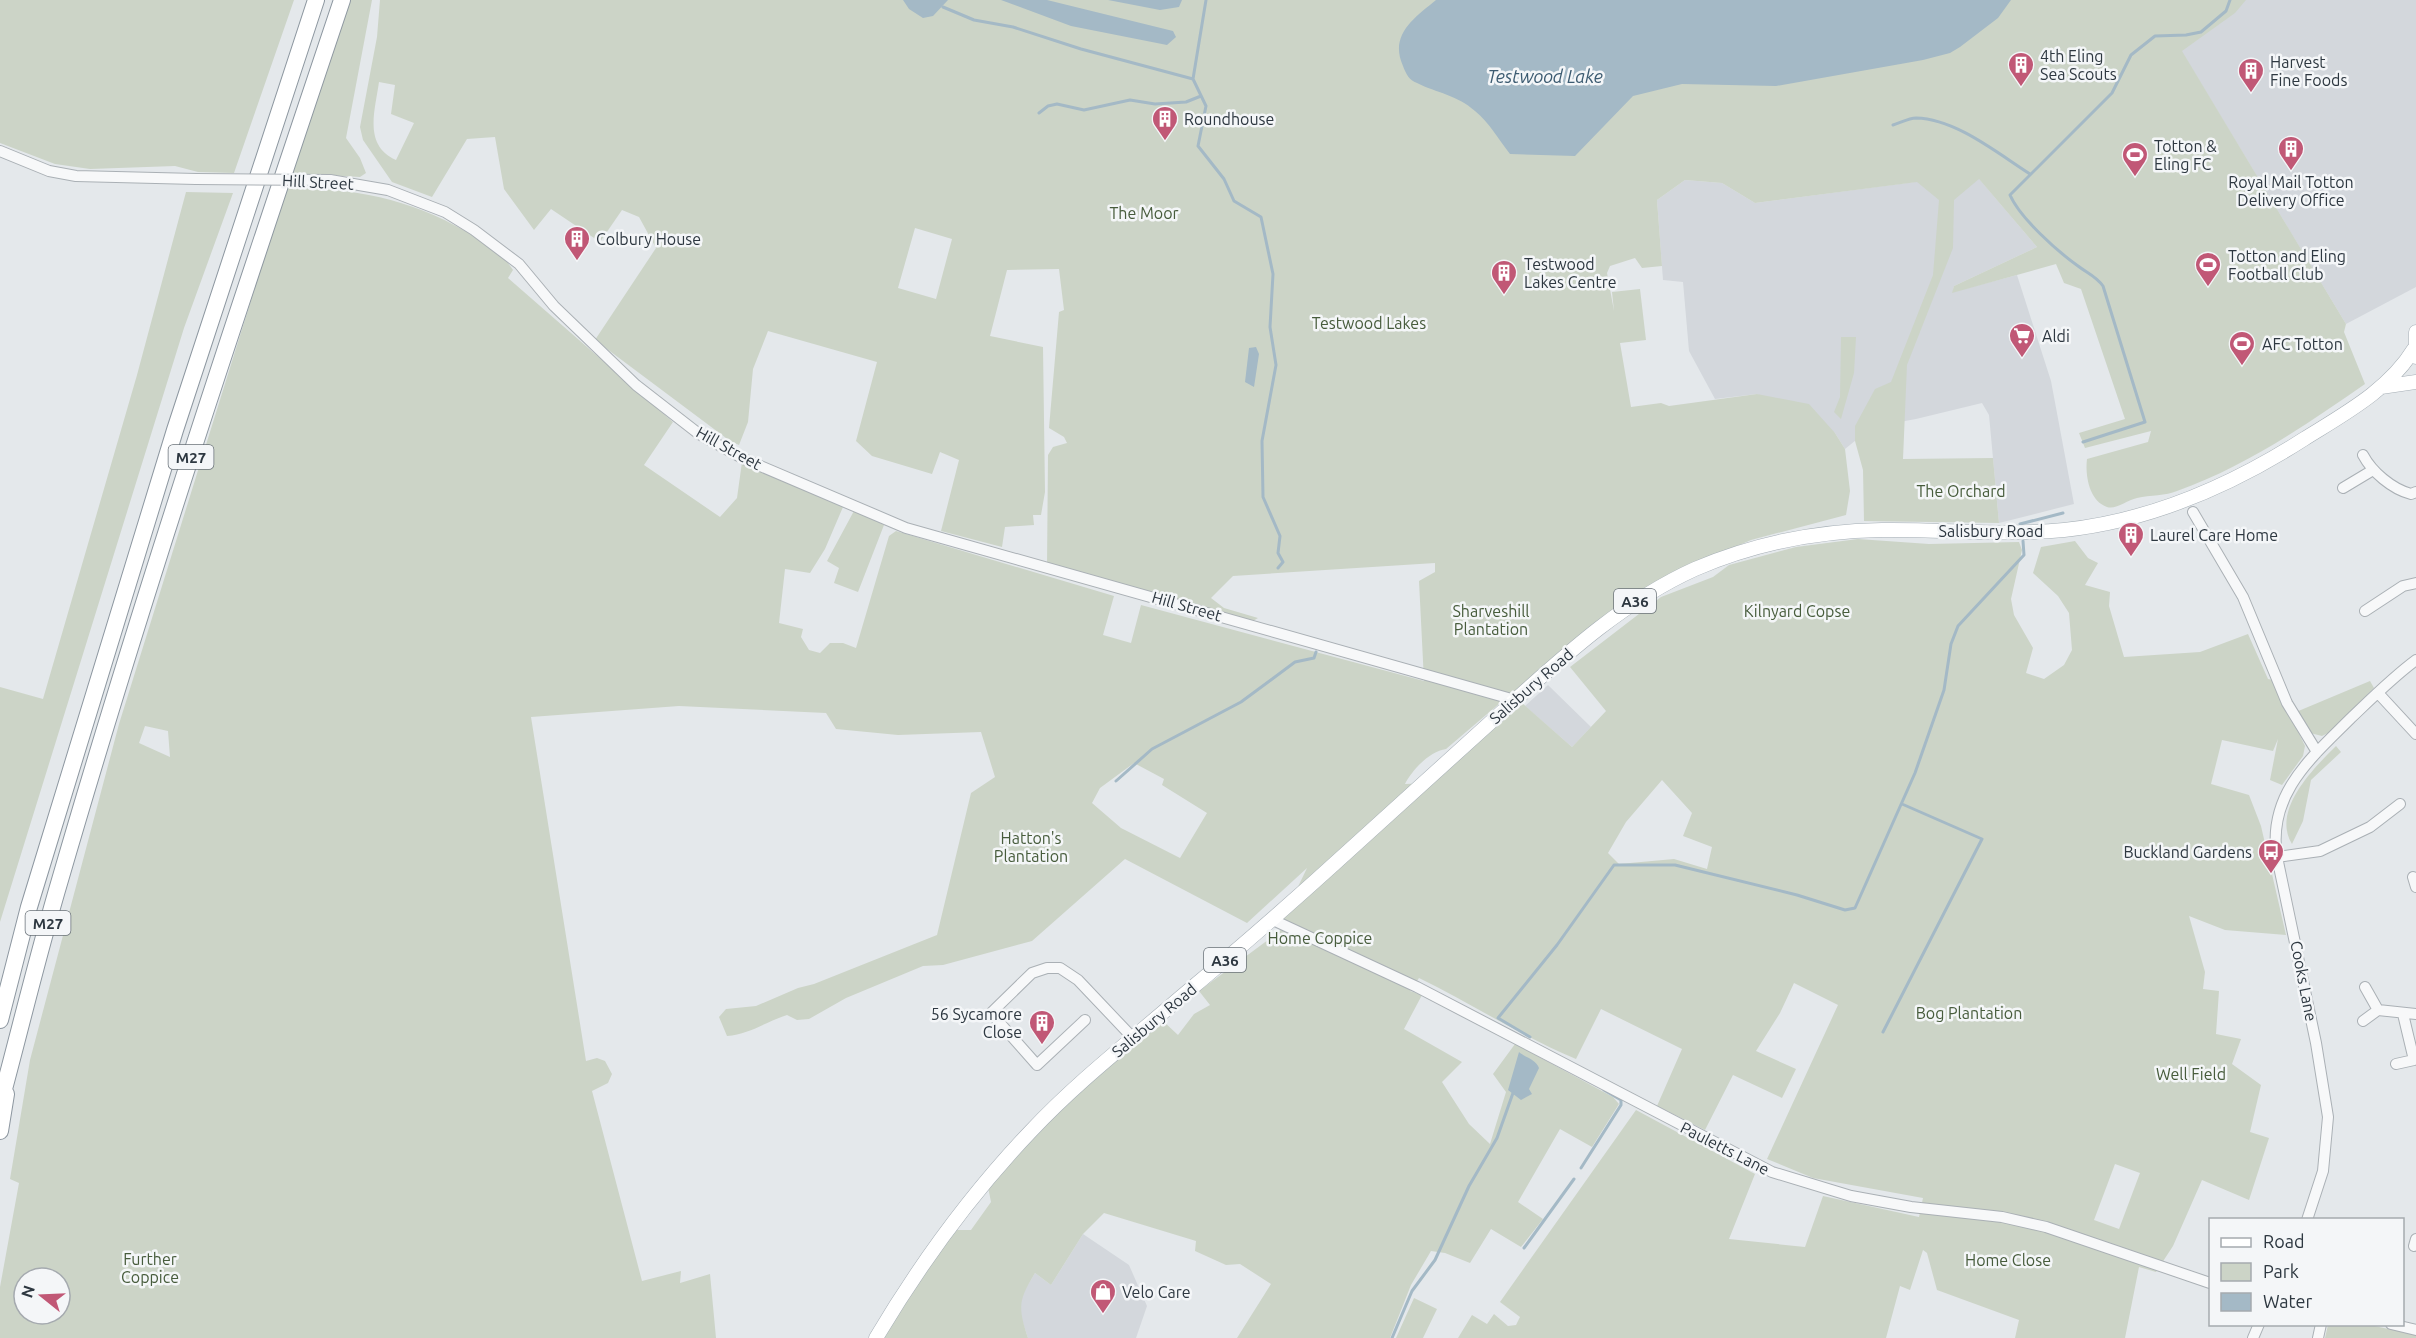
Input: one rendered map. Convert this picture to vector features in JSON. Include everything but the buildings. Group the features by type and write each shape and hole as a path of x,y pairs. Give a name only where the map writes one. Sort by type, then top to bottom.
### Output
{"highway":[{"name":"M27","path":"0,994 29,907 178,419 316,0"},
{"name":"M27","path":"0,1104 59,883 110,713 232,329 342,0"},
{"name":"M27","path":"0,1020 29,907"},
{"name":"M27","path":"0,1131 9,1069"}],"main road":[{"path":"2415,353 2416,332"},
{"name":"Salisbury Road","path":"876,1338 935,1246 996,1168 1077,1086 1273,920 1515,700 1627,606 1692,571 1737,553 1788,538 1847,532 2037,532 2130,518 2188,498 2263,464 2381,387 2415,353"},
{"name":"Salisbury Road","path":"2381,387 2416,382"}],"street":[{"name":"Hill Street","path":"0,151 50,171 76,176 330,180 388,190 445,212 474,230 519,264 554,306 636,385 699,434 744,459 906,528 1515,700"},
{"path":"2363,455 2373,470 2404,492 2416,492"},
{"path":"2343,488 2373,470"},
{"path":"2193,518 2243,597 2288,703 2317,752"},
{"path":"2365,610 2403,586 2416,583"},
{"name":"Cooks Lane","path":"2308,1218 2323,1172 2328,1117 2321,1067 2277,857 2275,829 2282,804 2292,784 2317,752 2416,660"},
{"path":"2378,693 2416,734"},
{"path":"2277,857 2320,851 2370,827 2400,804"},
{"name":"Pauletts Lane","path":"1273,920 1417,987 1772,1172 1851,1196 1911,1207 2002,1217 2046,1227 2209,1282"},
{"path":"1085,1020 1037,1065 991,1013 1032,973 1047,968 1060,968 1078,980 1133,1038"},
{"path":"2365,987 2378,1010"},
{"path":"2363,1022 2378,1010 2416,1014"},
{"path":"2396,1064 2414,1060 2403,1014"},
{"path":"2399,1326 2416,1330"}],"shaded area":[{"path":"2228,0 2416,0 2416,287 2346,324 2173,37"},
{"path":"1975,174 2037,247 1954,286 1953,292 2017,275 2051,381 2074,504 1999,523 1989,415 1982,403 1872,427 1845,449 1835,433 1757,394 1715,399 1689,351 1683,282 1663,280 1657,200 1685,180 1722,183 1755,203"},
{"path":"1548,685 1591,727 1572,747 1525,706"},
{"path":"1083,1234 1129,1265 1147,1306 1136,1338 1028,1338 1020,1314 1020,1298 1035,1273 1051,1285"}],"green space":[{"path":"0,0 294,0 234,173 198,172 175,166 90,169 55,164 0,143"},
{"path":"351,0 372,0 346,138 360,158 366,173 360,177 289,173"},
{"path":"380,0 2246,0 2235,13 2182,51 2346,324 2344,332 2365,384 2274,444 2227,470 2173,493 2137,498 2110,508 2101,504 2090,487 2087,459 2148,442 2151,431 2085,448 2079,433 2125,419 2081,289 2064,283 2056,264 1952,293 1954,286 2037,247 1979,179 1954,200 1953,248 1907,365 1903,459 1993,458 1999,523 1864,521 1863,470 1855,441 1855,426 1875,389 1891,382 1933,275 1939,200 1917,182 1755,203 1722,183 1685,180 1657,200 1662,266 1642,268 1635,258 1610,266 1607,273 1614,311 1612,292 1640,289 1646,340 1620,343 1631,407 1661,403 1669,406 1757,394 1809,404 1835,433 1845,449 1850,491 1846,515 1751,540 1655,582 1513,692 1446,749 1428,757 1417,767 1405,784 1430,783 1521,702 1572,747 1606,711 1570,667 1661,597 1713,577 1729,565 1796,547 1858,539 1929,544 2019,542 2022,550 2011,599 2014,615 2033,648 2026,673 2044,679 2064,665 2072,650 2069,613 2058,596 2033,573 2041,547 2075,541 2088,558 2098,563 2085,585 2110,592 2109,606 2124,657 2200,652 2248,634 2268,679 2273,680 2305,746 2303,756 2282,785 2270,780 2278,739 2273,751 2222,740 2211,784 2249,795 2261,826 2286,935 2225,930 2189,916 2205,972 2203,989 2219,991 2216,1034 2241,1039 2232,1064 2261,1085 2250,1132 2269,1138 2249,1200 2202,1180 2173,1246 2156,1272 2139,1267 2125,1338 2015,1338 2019,1320 1937,1290 1927,1253 1923,1250 1910,1290 1900,1286 1886,1338 1458,1338 1472,1315 1487,1324 1494,1314 1508,1326 1516,1325 1520,1317 1500,1302 1636,1110 1755,1174 1729,1239 1805,1247 1823,1196 1919,1217 1923,1198 1813,1178 1767,1159 1838,1005 1794,983 1780,1013 1756,1051 1796,1069 1782,1098 1733,1075 1705,1130 1657,1106 1682,1049 1601,1009 1576,1059 1419,978 1410,991 1422,995 1404,1029 1462,1062 1442,1082 1469,1124 1490,1144 1506,1092 1493,1074 1515,1044 1613,1097 1619,1104 1592,1147 1560,1129 1518,1202 1543,1219 1521,1247 1491,1229 1470,1263 1445,1253 1431,1251 1411,1285 1390,1338 1237,1338 1271,1284 1240,1264 1226,1265 1195,1251 1196,1241 1104,1213 1083,1234 1051,1285 1035,1273 1021,1304 1022,1319 1028,1338 883,1338 953,1230 971,1230 991,1202 988,1187 1049,1119 1163,1021 1178,1035 1194,1014 1210,1005 1199,991 1280,931 1285,914 1307,868 1247,923 1125,859 1032,941 943,965 923,966 846,998 809,1019 797,1020 787,1015 750,1030 727,1036 719,1017 726,1009 756,1006 937,935 971,793 995,777 981,732 898,735 836,729 826,713 679,706 531,717 586,1061 597,1058 605,1061 612,1074 608,1083 592,1091 642,1281 681,1271 680,1283 710,1274 716,1338 0,1338 0,1287 19,1183 10,1179 30,1060 119,724 286,188 335,190 402,203 445,220 493,248 513,270 508,278 673,422 644,465 720,517 737,498 742,462 843,507 825,549 810,573 785,569 779,623 803,629 801,637 809,650 820,653 830,643 843,643 856,648 889,536 896,531 1114,596 1103,635 1131,643 1141,605 1424,681 1419,581 1435,572 1435,563 1233,576 1211,598 1224,608 1258,618 1253,621 1047,567 1048,455 1053,447 1067,443 1064,437 1049,428 1059,312 1064,310 1059,269 1007,270 990,336 1043,347 1045,492 1041,515 1033,515 1034,525 1005,527 1002,547 941,531 959,460 940,452 932,474 872,456 856,441 877,362 768,331 753,369 748,422 739,445 730,441 595,340 656,248 639,217 622,210 600,242 551,209 534,230 504,189 495,137 467,139 432,197 392,182 363,140 360,127 377,37","holes":["379,82 395,85 391,114 414,123 396,160 386,154 379,146 375,136 374,115","915,228 952,239 936,299 898,288","145,726 168,731 170,757 139,743","1134,763 1164,779 1162,785 1207,813 1180,858 1121,828 1092,803 1100,788","1662,780 1692,813 1683,836 1712,847 1707,869 1674,859 1619,864 1608,853 1626,822","2115,1164 2140,1173 2119,1229 2094,1220"]},
{"path":"186,192 233,193 184,328 0,922 0,687 43,699 137,375"},
{"path":"1841,337 1856,337 1854,373 1841,419 1834,412 1840,397"},
{"path":"855,509 884,525 858,592 834,583 839,568 827,561"},
{"path":"2370,681 2374,688 2330,732 2322,736 2310,733 2296,712"},
{"path":"2336,746 2341,752 2311,780 2303,821 2292,844 2287,831 2287,817 2291,804 2307,778"},
{"path":"1414,1298 1437,1309 1423,1338 1396,1338"},
{"path":"2328,1326 2375,1326 2416,1335 2416,1338 2325,1338"}],"water":[{"path":"903,0 948,0 933,16 923,18 909,9"},
{"path":"1001,0 1047,0 1173,31 1176,37 1167,45 1071,26"},
{"path":"1108,0 1182,0 1179,7 1160,10"},
{"name":"Testwood Lake","path":"1436,0 2011,0 1998,18 1960,47 1950,53 1923,60 1776,86 1682,84 1633,96 1575,156 1510,154 1480,115 1454,98 1414,82 1410,78 1405,72 1399,55 1401,36 1412,21"},
{"path":"1256,347 1259,354 1254,387 1245,382 1249,348"},
{"path":"1519,1052 1535,1062 1539,1068 1529,1089 1532,1094 1521,1100 1508,1090"}],"waterway":[{"path":"1193,79 1206,0"},
{"path":"2083,442 2145,422 2103,286 2040,234 2022,214 2010,195 2112,93 2131,55 2155,36 2201,32 2226,11 2230,0"},
{"path":"943,7 974,20 1013,27 1081,49 1193,79 1206,106 1198,146 1224,179 1234,201 1261,217 1273,274 1270,327 1276,365 1262,441 1263,497 1280,536 1278,553 1283,562 1278,568"},
{"path":"1039,113 1048,106 1057,104 1084,110 1130,100 1155,104 1186,102 1201,96"},
{"path":"1893,125 1916,118 1946,124 1976,138 2030,174"},
{"path":"2020,524 2063,513"},
{"path":"1530,1037 1498,1018 1557,945 1614,865 1675,865 1797,895 1845,910 1855,908 1915,773 1944,690 1951,644 1958,626 2024,555 2023,541"},
{"path":"1116,781 1152,749 1241,702 1295,662 1314,658 1316,652"},
{"path":"1883,1032 1982,839 1902,804"},
{"path":"1581,1168 1621,1105 1621,1100 1604,1090"},
{"path":"1392,1338 1412,1291 1435,1260 1469,1186 1497,1138 1513,1093"},
{"path":"1524,1248 1574,1179"}],"place":[{"name":"4th Eling Sea Scouts","path":"2021,88"},
{"name":"Harvest Fine Foods","path":"2251,94"},
{"name":"Roundhouse","path":"1165,142"},
{"name":"Royal Mail Totton Delivery Office","path":"2291,172"},
{"name":"Totton & Eling FC","path":"2135,178"},
{"name":"Colbury House","path":"577,262"},
{"name":"Totton and Eling Football Club","path":"2208,288"},
{"name":"Testwood Lakes Centre","path":"1504,296"},
{"name":"Aldi","path":"2022,359"},
{"name":"AFC Totton","path":"2242,367"},
{"name":"Laurel Care Home","path":"2131,558"},
{"name":"Buckland Gardens","path":"2271,875"},
{"name":"56 Sycamore Close","path":"1042,1046"},
{"name":"Velo Care","path":"1103,1315"}],"park label":[{"name":"The Moor","path":"1144,213"},
{"name":"Testwood Lakes","path":"1369,323"},
{"name":"The Orchard","path":"1961,491"},
{"name":"Kilnyard Copse","path":"1797,611"},
{"name":"Sharveshill Plantation","path":"1491,620"},
{"name":"Hatton's Plantation","path":"1031,847"},
{"name":"Home Coppice","path":"1320,938"},
{"name":"Bog Plantation","path":"1969,1013"},
{"name":"Well Field","path":"2191,1074"},
{"name":"Home Close","path":"2008,1260"},
{"name":"Further Coppice","path":"150,1268"}]}
